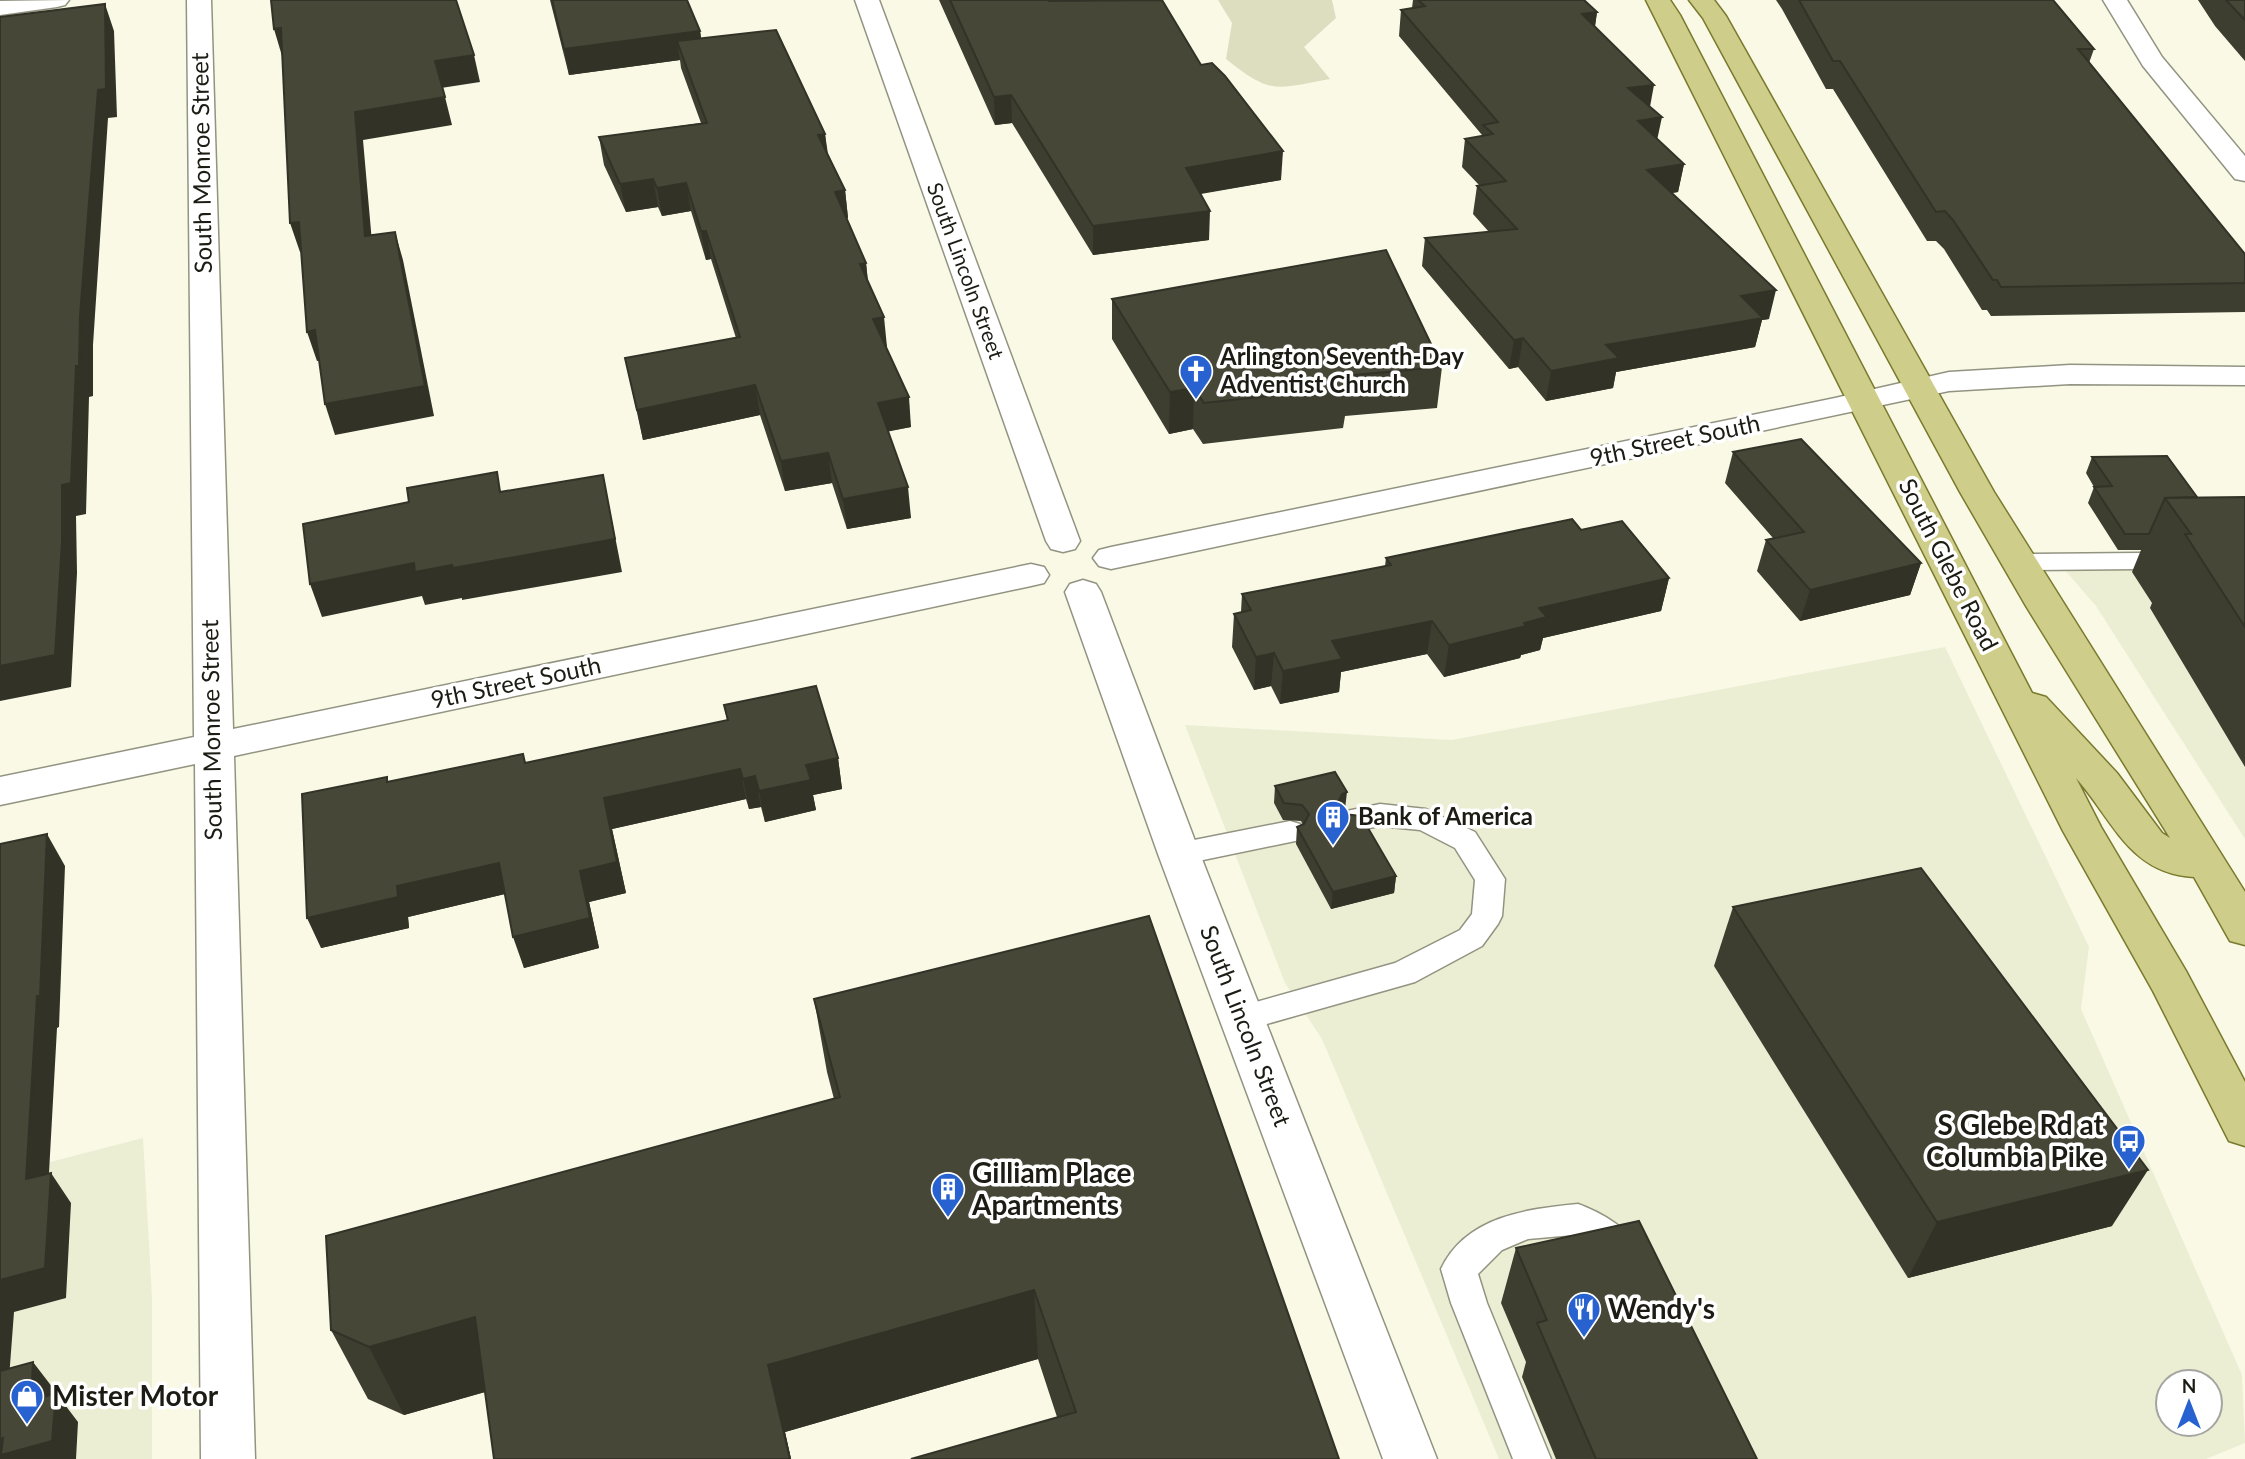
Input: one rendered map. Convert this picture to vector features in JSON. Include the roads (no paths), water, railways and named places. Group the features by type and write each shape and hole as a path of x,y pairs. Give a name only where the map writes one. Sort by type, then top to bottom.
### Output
{"main road":[{"name":"South Glebe Road","path":"1658,0 1735,142 2082,831 2171,983 2245,1127"},
{"path":"1701,0 1714,16 1916,387 2018,562 2207,862 2245,929"},
{"path":"2001,671 2103,783 2148,844 2179,861 2207,862"}],"street":[{"path":"3,5 57,0"},
{"name":"South Monroe Street","path":"199,0 228,1459"},
{"name":"South Lincoln Street","path":"867,0 1063,541"},
{"path":"2115,0 2151,61 2245,173"},
{"name":"9th Street South","path":"1111,558 1866,401 1916,387 2013,377 2245,376"},
{"path":"1063,541 1087,542 1098,546 1111,558 1111,575 1095,589 1083,592 1070,594 1045,588 1031,575 1033,558 1050,544 1063,541"},
{"name":"9th Street South","path":"0,791 1031,575"},
{"name":"South Lincoln Street","path":"1083,592 1179,854 1410,1459"}],"lane":[{"path":"2018,562 2245,560"},
{"path":"1242,1018 1404,973 1471,937 1487,916 1490,879 1465,840 1426,820 1381,815 1352,820"},
{"path":"1179,854 1290,832"},
{"path":"1532,1459 1469,1303 1459,1269 1489,1239 1526,1224 1578,1219 1646,1267"}],"place":[{"name":"Arlington Seventh-Day Adventist Church","path":"1196,401"},
{"name":"Bank of America","path":"1333,847"},
{"name":"S Glebe Rd at Columbia Pike","path":"2129,1171"},
{"name":"Gilliam Place Apartments","path":"948,1219"},
{"name":"Wendy's","path":"1584,1339"},
{"name":"Mister Motor","path":"27,1426"}]}
